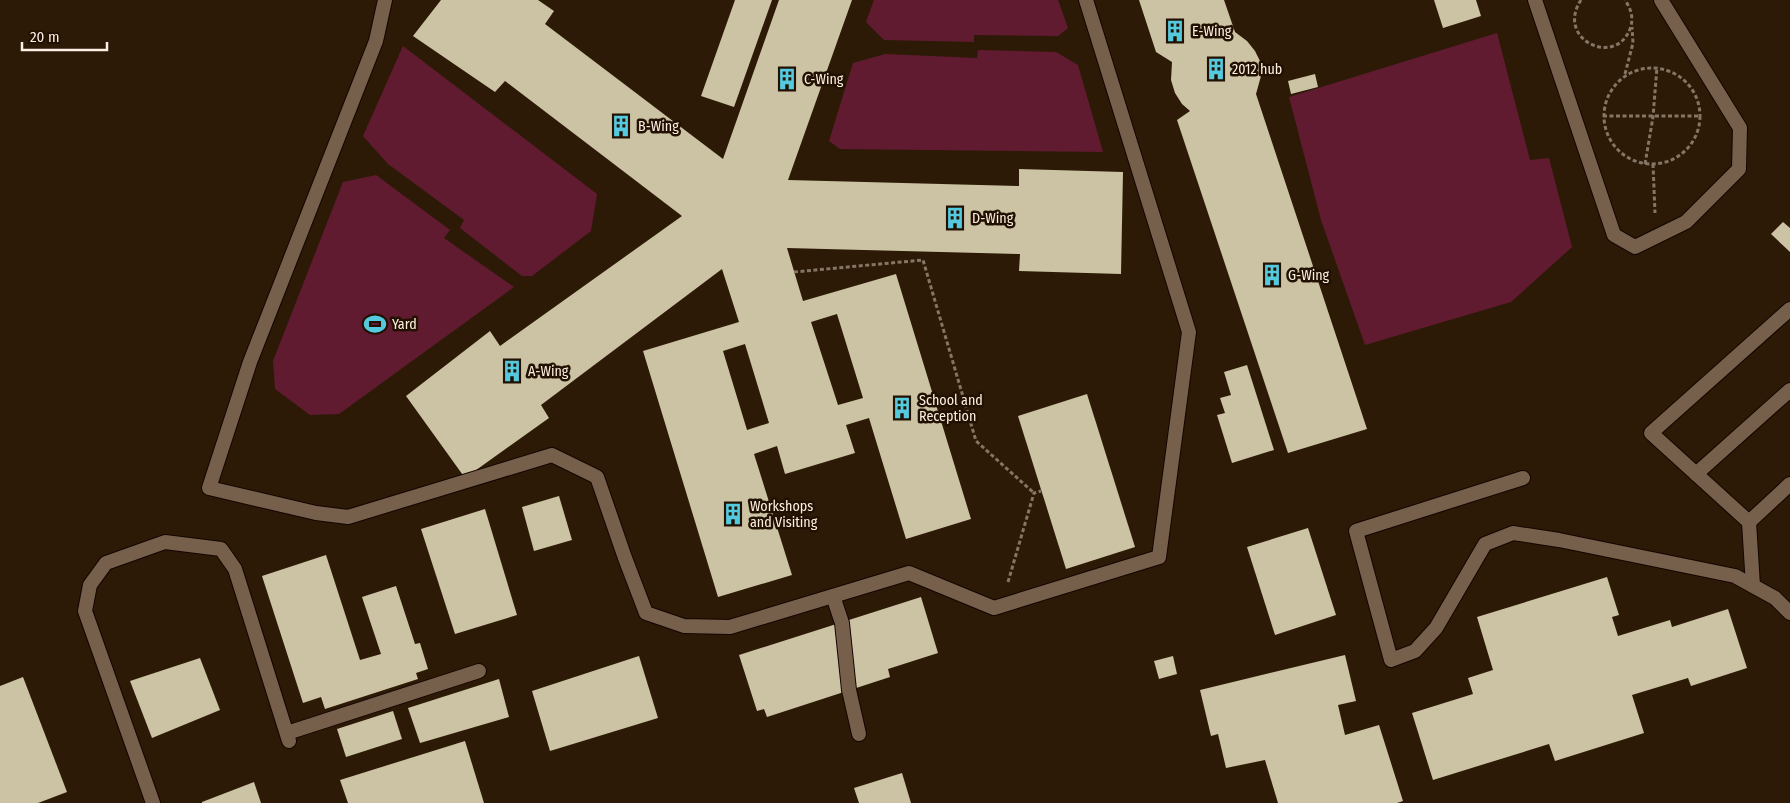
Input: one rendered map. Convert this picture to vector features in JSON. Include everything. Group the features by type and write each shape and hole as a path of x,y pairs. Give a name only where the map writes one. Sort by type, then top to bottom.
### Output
{"lane":[{"path":"385,0 376,41 250,362 209,488 316,513 348,517 552,455 597,476 646,613 684,626 730,627 909,573 994,608 1159,557 1189,332 1086,0"},
{"path":"1535,0 1614,235 1635,247 1686,222 1739,169 1740,128 1661,0"},
{"path":"1752,586 1749,522 1651,433 1790,308"},
{"path":"1696,474 1790,390"},
{"path":"1523,478 1356,531 1391,660 1415,651 1436,628 1485,544 1513,533 1558,540 1735,576 1775,598 1790,613"},
{"path":"1749,522 1790,484"},
{"path":"152,803 85,611 90,585 106,564 165,542 221,549 235,569 288,737 479,671"},
{"path":"833,596 842,623 849,690 860,734"}],"path":[{"path":"1581,0 1574,18 1580,36 1589,44 1599,47 1610,47 1620,42 1628,34 1632,24"},
{"path":"1625,0 1632,14 1633,43 1625,74"},
{"path":"1645,164 1653,117 1656,67"},
{"path":"1656,67 1672,71 1686,80 1700,104 1700,125 1693,142 1681,156 1664,163 1645,164 1627,158 1613,146 1606,132 1603,116 1606,100 1614,86 1625,74 1640,68 1656,67"},
{"path":"1603,116 1700,116"},
{"path":"1653,164 1655,227 1659,236"},
{"path":"794,272 923,260 976,441 1034,494"},
{"path":"1034,494 1041,491"},
{"path":"1006,588 1034,494"}],"shaded area":[{"path":"874,0 1058,0 1068,28 1058,36 974,35 974,42 884,40 866,22"},
{"path":"1497,33 1530,160 1549,158 1572,247 1511,302 1365,345 1321,220 1289,97"},
{"path":"403,46 597,194 591,231 532,276 522,276 460,228 464,220 388,164 363,136"},
{"path":"978,50 1056,52 1078,65 1103,152 840,149 829,141 853,63 885,54 977,58"},
{"name":"Yard","path":"376,175 450,230 444,238 514,287 339,414 310,415 275,389 273,361 343,182"}],"building":[{"path":"441,0 538,0 554,11 545,24 723,159 779,0 852,0 788,180 1019,186 1019,169 1123,172 1121,274 1019,271 1020,254 787,248 803,301 896,274 971,519 906,539 869,418 846,425 855,453 785,474 777,446 754,454 792,575 718,597 643,351 739,322 722,269 541,405 549,418 465,478 406,396 490,331 500,346 682,216 505,81 495,92 413,36","holes":["837,314 863,398 838,405 811,322","745,344 769,423 747,430 723,351"]},
{"path":"735,0 772,0 734,107 701,96"},
{"name":"G-Wing","path":"1139,0 1224,0 1235,32 1247,41 1255,51 1260,61 1261,76 1256,94 1367,429 1288,453 1177,120 1190,111 1182,104 1175,93 1171,80 1172,62 1156,52"},
{"path":"1434,0 1476,0 1481,16 1443,28"},
{"path":"1315,74 1318,87 1291,94 1288,81"},
{"path":"1783,222 1790,228 1790,252 1771,234"},
{"path":"1247,365 1274,450 1232,463 1217,415 1225,413 1220,398 1231,395 1224,372"},
{"path":"1087,394 1135,547 1066,569 1018,416"},
{"path":"559,496 572,540 534,551 522,507"},
{"path":"485,509 517,615 455,634 421,529"},
{"path":"1308,528 1336,615 1275,635 1247,547"},
{"path":"326,555 360,660 381,654 362,597 396,586 415,644 420,643 428,669 416,673 418,679 325,709 321,697 303,703 262,576"},
{"path":"1607,577 1619,615 1612,617 1618,636 1670,620 1672,627 1728,609 1747,668 1691,686 1688,678 1632,695 1644,733 1555,761 1549,744 1433,780 1412,713 1473,694 1468,678 1493,670 1477,617"},
{"path":"921,597 938,653 888,669 890,677 767,717 764,709 757,711 739,655"},
{"path":"1345,655 1356,701 1338,705 1345,735 1379,725 1403,801 1397,803 1278,803 1265,760 1226,768 1218,734 1211,736 1200,690"},
{"path":"639,656 658,718 550,751 532,691"},
{"path":"1173,656 1177,674 1159,679 1154,661"},
{"path":"200,658 220,710 152,738 130,681"},
{"path":"23,677 67,792 38,803 0,803 0,686"},
{"path":"499,679 509,717 420,743 408,708"},
{"path":"393,711 402,739 346,757 337,729"},
{"path":"465,741 484,803 348,803 340,780"},
{"path":"902,773 911,803 859,803 854,788"},
{"path":"254,782 261,803 202,803 202,802"}],"place":[{"name":"E-Wing","path":"1175,31"},
{"name":"2012 hub","path":"1216,69"},
{"name":"C-Wing","path":"787,79"},
{"name":"B-Wing","path":"621,126"},
{"name":"D-Wing","path":"955,218"},
{"name":"G-Wing","path":"1272,275"},
{"name":"Yard","path":"375,324"},
{"name":"A-Wing","path":"512,371"},
{"name":"School and Reception","path":"902,408"},
{"name":"Workshops and Visiting","path":"733,514"}]}
